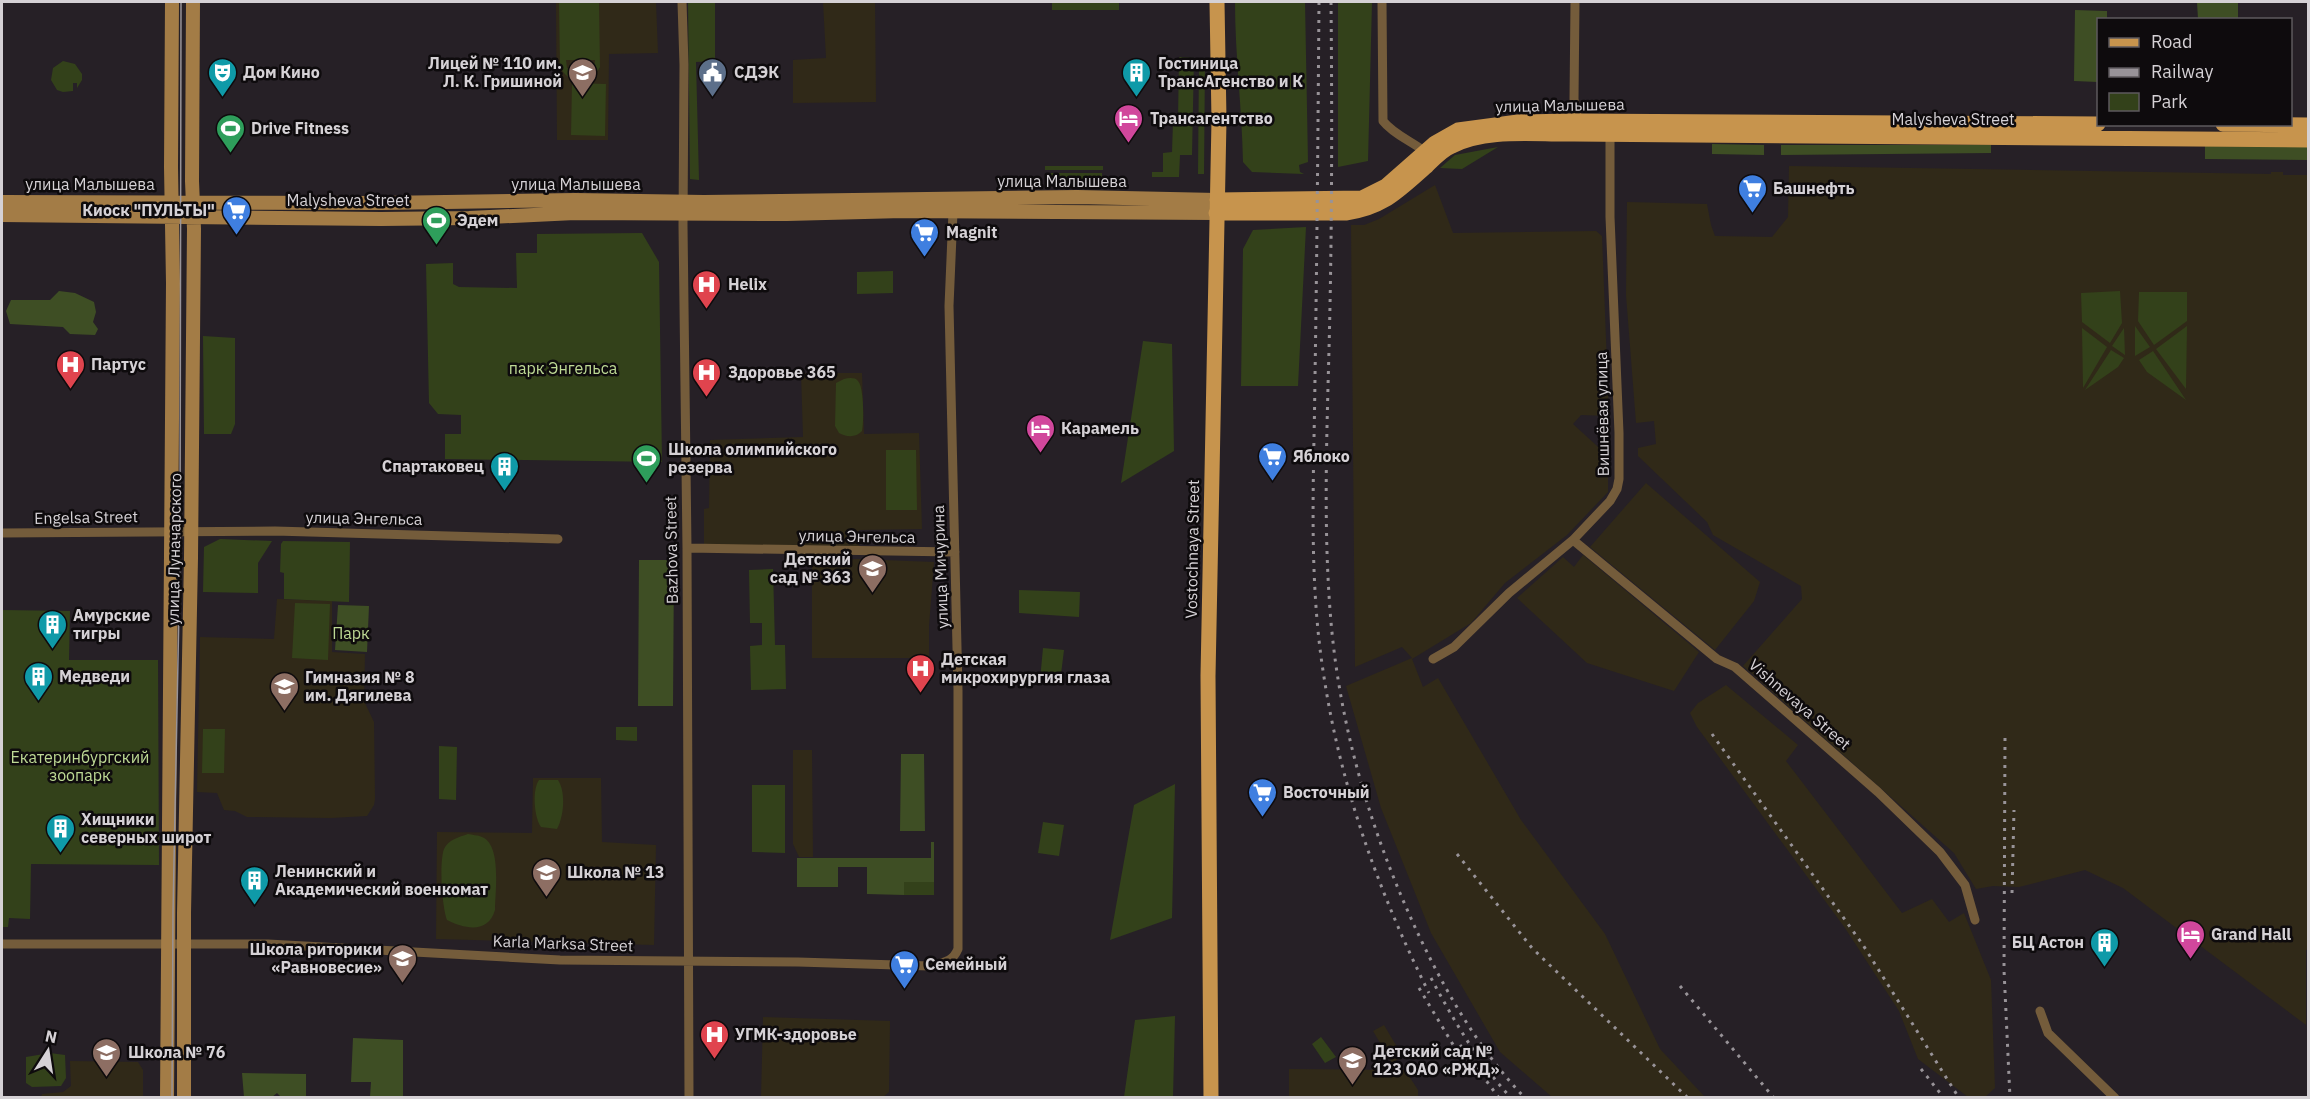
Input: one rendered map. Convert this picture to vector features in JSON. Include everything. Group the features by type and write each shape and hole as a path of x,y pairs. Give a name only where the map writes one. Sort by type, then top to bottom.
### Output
{"main road":[{"name":"улица Луначарского","path":"167,1098 173,210 172,2"},
{"name":"улица Луначарского","path":"184,1098 194,210 193,2"},
{"name":"Vostochnaya Street","path":"1211,1098 1208,676 1217,2"},
{"name":"улица Малышева","path":"1216,207 1362,198 1386,186 1443,136 1472,127 1518,122 1578,122 1610,129 2097,124"},
{"path":"2292,125 2308,125"},
{"name":"улица Малышева","path":"683,207 1077,197 1338,214 1364,211 1394,196 1443,151 1463,141 1509,135 1592,135 1610,129"},
{"name":"Malysheva Street","path":"1610,129 2308,140"},
{"name":"улица Малышева","path":"2,202 173,210"},
{"name":"Malysheva Street","path":"194,210 460,218 683,207"},
{"path":"683,207 952,212 1216,207"},
{"name":"улица Малышева","path":"2,216 194,210"}],"street":[{"name":"Bazhova Street","path":"682,2 689,1098"},
{"path":"1382,2 1383,121 1388,127 1424,151"},
{"path":"1575,2 1574,99 1578,122 1592,135"},
{"name":"Вишнёвая улица","path":"1433,659 1454,647 1509,593 1573,540 1610,501 1617,489 1619,430 1610,218 1610,129"},
{"name":"улица Мичурина","path":"952,212 949,306 958,752 957,949 955,957"},
{"name":"улица Энгельса","path":"170,531 341,532 558,539"},
{"name":"Engelsa Street","path":"2,533 170,531"},
{"name":"Vishnevaya Street","path":"1573,540 1718,659 1735,667 1878,792 1940,852 1965,885 1976,920"},
{"name":"улица Энгельса","path":"687,548 955,552"},
{"name":"Karla Marksa Street","path":"2,944 295,945 560,960 798,962 930,966 950,961 955,957"},
{"path":"2040,1011 2048,1033 2115,1098"}],"shaded area":[{"name":"Лицей № 110 им. Л. К. Гришиной","path":"556,2 656,2 658,53 609,54 608,140 557,140"},
{"path":"823,2 875,2 876,102 793,103 793,60 826,58"},
{"path":"1789,166 2271,174 2271,172 2283,172 2283,175 2308,175 2308,949 2306,950 2306,1025 2123,888 2085,870 2019,887 1993,886 1976,889 1954,853 1743,666 1802,599 1801,586 1713,535 1707,522 1638,456 1638,448 1656,444 1654,421 1636,423 1626,295 1627,202 1707,204 1715,236 1772,237 1788,217"},
{"path":"1435,185 1453,233 1596,231 1602,236 1609,416 1581,415 1573,424 1608,456 1608,492 1567,535 1505,583 1471,623 1412,659 1423,687 1438,678 1521,820 1605,934 1660,1049 1705,1097 1552,1097 1500,1052 1431,933 1381,808 1346,686 1412,658 1402,647 1355,667 1351,225 1364,225 1379,219"},
{"path":"801,373 862,373 864,434 919,433 922,529 859,530 859,546 704,545 704,509 709,508 710,440 803,437"},
{"path":"1646,483 1760,582 1754,601 1715,650 1590,547"},
{"path":"1583,555 1699,652 1674,691 1587,663 1517,598 1563,557 1574,567"},
{"name":"Детский сад № 363","path":"857,559 934,562 929,658 812,658 812,562"},
{"name":"Гимназия № 8 им. Дягилева","path":"277,599 332,601 332,652 365,654 364,701 374,722 375,799 367,816 247,817 235,811 224,810 217,793 197,792 200,637 274,639"},
{"path":"1726,685 1798,745 1786,761 1902,913 1932,899 1949,922 1964,913 1991,980 1995,1088 1985,1097 1968,1097 1918,1059 1899,1011 1845,928 1697,727 1690,713 1698,703"},
{"path":"793,750 812,750 813,857 799,857 793,844"},
{"name":"Школа № 13","path":"533,778 601,778 602,842 656,845 654,945 436,939 437,832 532,833"},
{"path":"763,1017 890,1021 889,1092 882,1098 761,1097"},
{"path":"1384,1025 1403,1057 1392,1063 1373,1031"},
{"name":"Школа № 76","path":"70,1061 138,1062 143,1070 143,1097 41,1097 42,1094 63,1092 71,1086"},
{"name":"Детский сад № 123 ОАО «РЖД»","path":"1289,1069 1405,1070 1418,1090 1418,1097 1289,1097"}],"green space":[{"path":"559,2 599,2 600,67 591,77 579,80 568,77 560,66","holes":["566,60 595,60 594,68 582,75 567,68"]},
{"path":"688,2 715,2 715,61 696,62 699,180 690,179"},
{"path":"1052,2 1119,2 1119,10 1052,10"},
{"path":"1235,2 1305,2 1308,162 1299,165 1300,172 1304,174 1252,172 1243,162"},
{"path":"1338,2 1372,2 1368,161 1338,167"},
{"path":"2197,2 2238,2 2238,18 2198,18"},
{"path":"2075,10 2107,11 2107,18 2097,18 2097,82 2074,81"},
{"path":"1179,57 1194,58 1192,155 1180,155 1179,177 1152,177 1152,172 1163,172 1163,153 1172,152 1173,122 1178,121"},
{"path":"1199,59 1205,59 1204,174 1198,174"},
{"path":"63,61 75,64 82,74 82,80 77,88 77,83 73,83 73,91 57,90 51,80 53,68"},
{"path":"572,83 606,84 605,136 571,135"},
{"path":"1712,144 1764,145 1764,155 1712,154"},
{"path":"1781,145 1991,145 1991,153 1781,155"},
{"path":"2205,146 2308,147 2308,160 2205,159"},
{"path":"1498,147 1462,169 1440,168 1455,155"},
{"path":"1045,166 1103,166 1103,170 1045,170"},
{"path":"1045,173 1102,173 1102,180 1045,180"},
{"path":"1306,227 1298,386 1241,386 1243,249 1253,230"},
{"name":"парк Энгельса","path":"642,233 659,262 662,462 445,459 445,434 461,434 461,415 438,414 429,403 426,264 453,263 453,284 459,287 517,288 516,253 537,253 537,234"},
{"path":"893,271 893,293 857,294 857,272"},
{"path":"59,291 75,293 94,302 96,312 93,322 98,329 95,335 70,334 63,327 10,324 6,311 11,300 50,300"},
{"path":"2120,291 2122,323 2110,343 2082,322 2081,293"},
{"path":"2139,292 2187,292 2187,321 2154,345 2138,321"},
{"path":"2135,326 2150,347 2135,356"},
{"path":"2187,326 2186,389 2156,349"},
{"path":"2082,328 2107,347 2083,388"},
{"path":"2124,328 2125,355 2112,346"},
{"path":"203,336 235,338 235,424 231,434 204,434"},
{"path":"1143,341 1172,344 1174,451 1121,483"},
{"path":"2111,350 2124,358 2118,367 2085,390"},
{"path":"2153,351 2186,400 2147,372 2139,360"},
{"path":"844,379 857,380 861,390 862,431 854,436 839,433 835,426 836,383"},
{"path":"886,450 916,450 917,510 886,510"},
{"path":"220,539 272,541 258,563 258,593 203,592 204,547"},
{"path":"283,541 350,542 349,602 284,599 284,573 280,572"},
{"path":"639,560 674,560 673,706 638,706"},
{"path":"773,569 775,645 785,645 786,689 751,690 750,646 762,645 762,623 750,623 749,570"},
{"path":"1019,590 1080,592 1079,617 1019,613"},
{"path":"295,603 330,604 328,660 292,658"},
{"name":"Парк","path":"338,605 369,606 367,652 335,650"},
{"name":"Екатеринбургский зоопарк","path":"2,610 70,611 69,660 158,660 159,865 31,864 30,919 9,918 8,927 2,927"},
{"path":"1043,648 1064,650 1060,682 1040,680"},
{"path":"616,727 637,727 637,741 616,740"},
{"path":"203,729 225,729 224,773 202,773"},
{"path":"439,746 457,747 456,800 439,799"},
{"path":"901,754 924,754 925,831 900,831"},
{"path":"539,780 558,780 561,785 563,804 557,829 541,827 539,823 535,810 535,797"},
{"path":"1175,784 1172,918 1110,940 1134,805"},
{"path":"752,785 785,785 785,853 752,852"},
{"path":"1043,822 1064,825 1059,856 1038,853"},
{"path":"468,834 480,836 488,842 495,859 496,870 495,910 487,923 475,927 461,926 447,920 441,874 442,856 446,846 451,841"},
{"path":"931,842 934,842 934,882 904,882 904,895 867,894 867,867 838,867 838,887 797,887 797,858 931,858"},
{"path":"904,882 934,882 934,895 904,895"},
{"path":"1175,1016 1173,1097 1124,1097 1135,1020"},
{"path":"1321,1037 1336,1057 1325,1063 1312,1044"},
{"path":"353,1038 403,1040 403,1097 370,1097 371,1082 351,1082"},
{"path":"50,1053 65,1055 66,1078 61,1086 32,1087 26,1083 26,1057"},
{"path":"242,1073 306,1074 306,1097 281,1097 277,1093 272,1097 244,1097"}],"tram line":[{"path":"172,1098 180,558 181,2"}],"railway":[{"path":"1319,2 1313,527 1319,640 1331,718 1364,839 1394,917 1429,993"},
{"path":"1331,2 1330,306 1326,464 1328,583 1335,661 1359,777 1398,889 1437,971 1462,1016 1492,1059 1525,1098"},
{"path":"1712,734 1863,945 1959,1098"},
{"path":"2005,738 2004,970 2010,1098"},
{"path":"2012,893 2014,810"},
{"path":"1457,854 1532,948 1688,1098"},
{"path":"1431,978 1467,1041 1511,1098"},
{"path":"1680,986 1774,1098"},
{"path":"1419,988 1461,1058"},
{"path":"1460,1045 1499,1098"},
{"path":"1921,1069 1944,1098"}],"place":[{"name":"Дом Кино","path":"222,98"},
{"name":"Лицей № 110 им. Л. К. Гришиной","path":"583,98"},
{"name":"СДЭК","path":"713,98"},
{"name":"Гостиница ТрансАгенство и К","path":"1137,98"},
{"name":"Трансагентство","path":"1129,144"},
{"name":"Drive Fitness","path":"230,154"},
{"name":"Башнефть","path":"1752,214"},
{"name":"Киоск \"ПУЛЬТЫ\"","path":"236,236"},
{"name":"Эдем","path":"436,246"},
{"name":"Magnit","path":"925,258"},
{"name":"Helix","path":"707,310"},
{"name":"Партус","path":"70,390"},
{"name":"Здоровье 365","path":"707,398"},
{"name":"Карамель","path":"1040,454"},
{"name":"Яблоко","path":"1272,482"},
{"name":"Школа олимпийского резерва","path":"647,484"},
{"name":"Спартаковец","path":"505,492"},
{"name":"Детский сад № 363","path":"872,594"},
{"name":"Амурские тигры","path":"52,650"},
{"name":"Детская микрохирургия глаза","path":"920,694"},
{"name":"Медведи","path":"38,702"},
{"name":"Гимназия № 8 им. Дягилева","path":"284,712"},
{"name":"Восточный","path":"1262,818"},
{"name":"Хищники северных широт","path":"60,854"},
{"name":"Школа № 13","path":"546,898"},
{"name":"Ленинский и Академический военкомат","path":"254,906"},
{"name":"Grand Hall","path":"2190,960"},
{"name":"БЦ Астон","path":"2105,968"},
{"name":"Школа риторики «Равновесие»","path":"403,984"},
{"name":"Семейный","path":"904,990"},
{"name":"УГМК-здоровье","path":"714,1060"},
{"name":"Школа № 76","path":"107,1078"},
{"name":"Детский сад № 123 ОАО «РЖД»","path":"1352,1086"}]}
